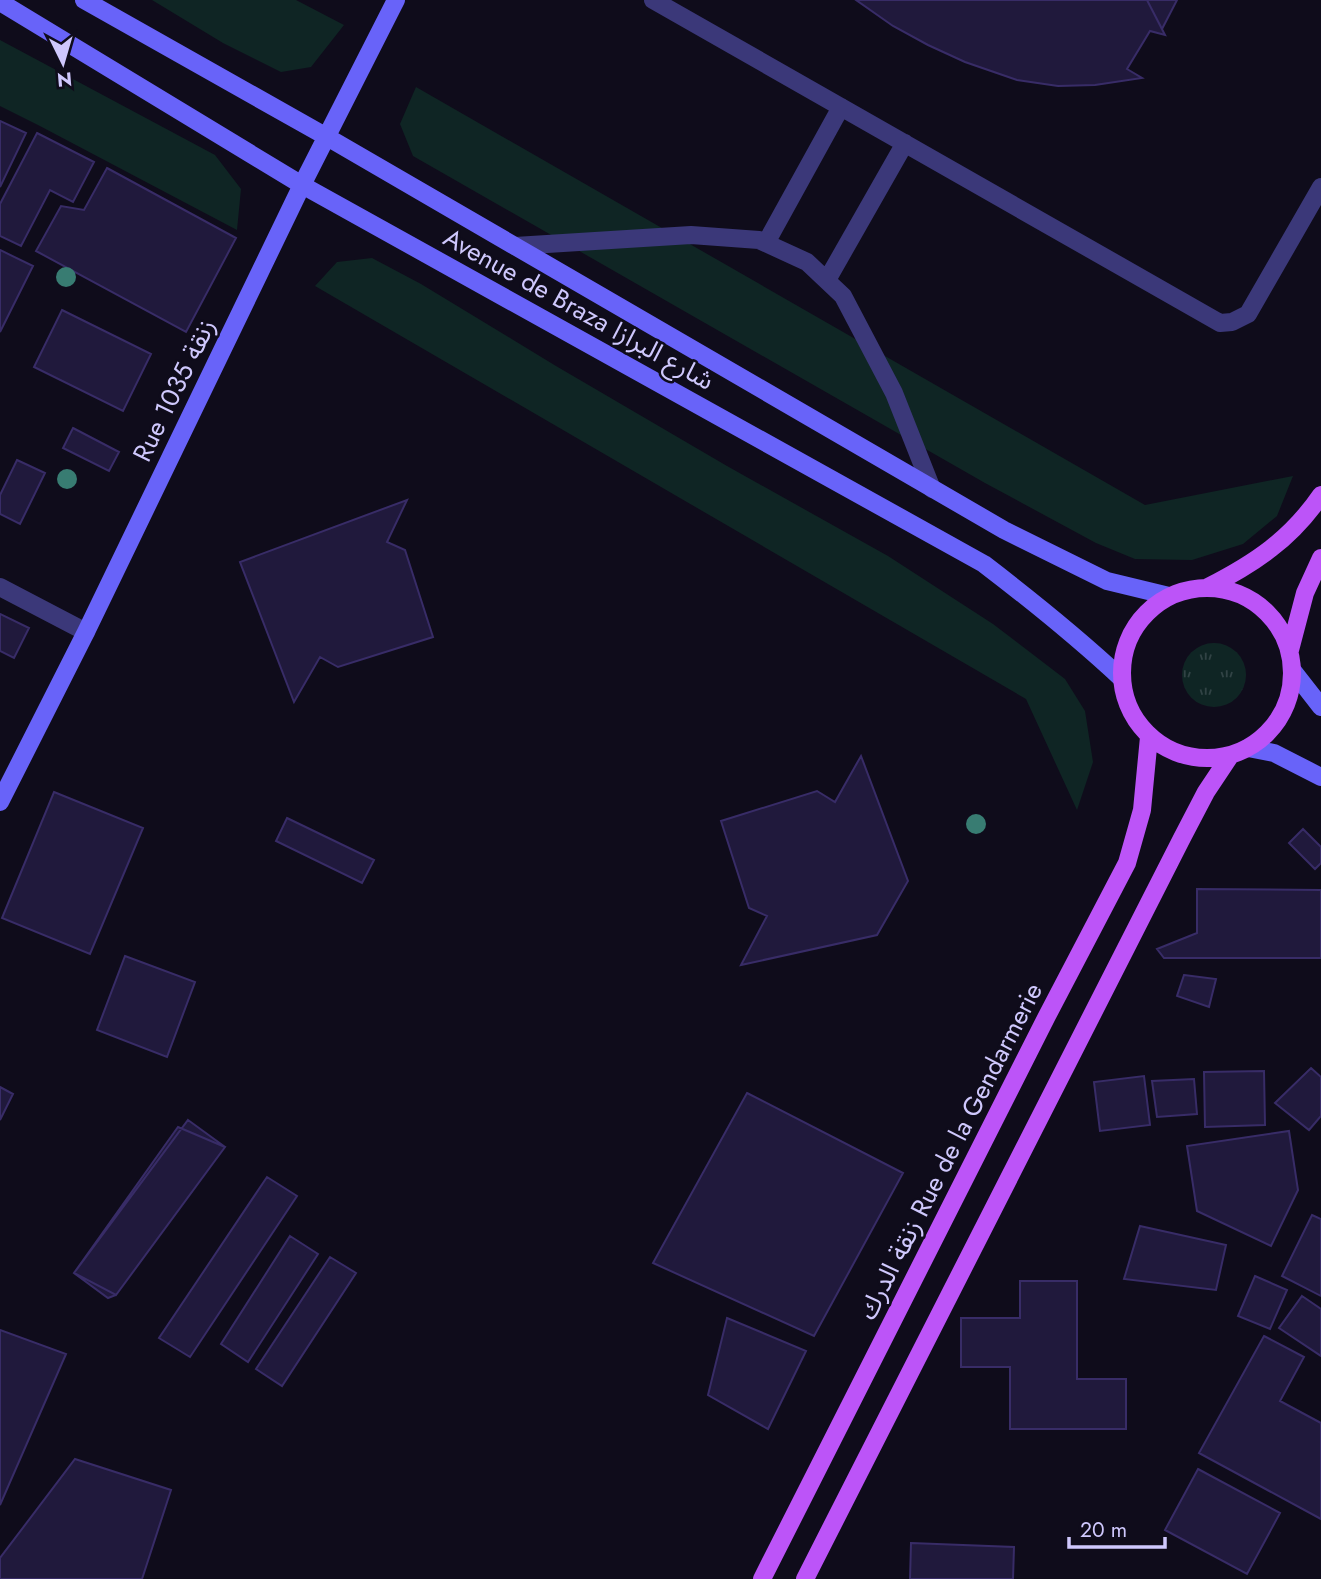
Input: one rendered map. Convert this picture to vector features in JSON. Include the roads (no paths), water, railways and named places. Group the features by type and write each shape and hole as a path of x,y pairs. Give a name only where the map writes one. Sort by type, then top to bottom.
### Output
{"main road":[{"name":"Avenue de Braza شارع البرازا","path":"84,0 327,137 1004,530 1107,581 1169,596"},
{"name":"Rue 1035 زنقة","path":"0,802 86,632 302,185 396,0"},
{"name":"Avenue de Braza شارع البرازا","path":"0,2 302,185 984,564 1058,622 1121,678"},
{"path":"1208,587 1251,599 1268,612 1281,629 1290,650 1293,671 1292,689 1286,708 1264,737 1230,756 1208,759 1167,749 1149,737 1135,720 1125,700 1121,678 1123,653 1133,630 1148,610 1169,596 1208,587 1244,569 1295,528 1321,495"},
{"path":"1290,650 1305,593 1321,558"},
{"path":"1293,671 1321,707"},
{"name":"زنقة الدرك Rue de la Gendarmerie","path":"762,1579 1127,863 1142,810 1149,737"},
{"path":"1248,748 1274,753 1321,777"},
{"path":"805,1579 1182,838 1206,792 1230,756"}],"street":[{"path":"653,0 1220,323 1232,322 1248,314 1321,187"},
{"path":"766,243 841,107"},
{"path":"827,280 905,143"},
{"path":"515,246 691,235 759,240 807,262 844,296 894,393 932,489"},
{"path":"0,587 86,632"}]}
